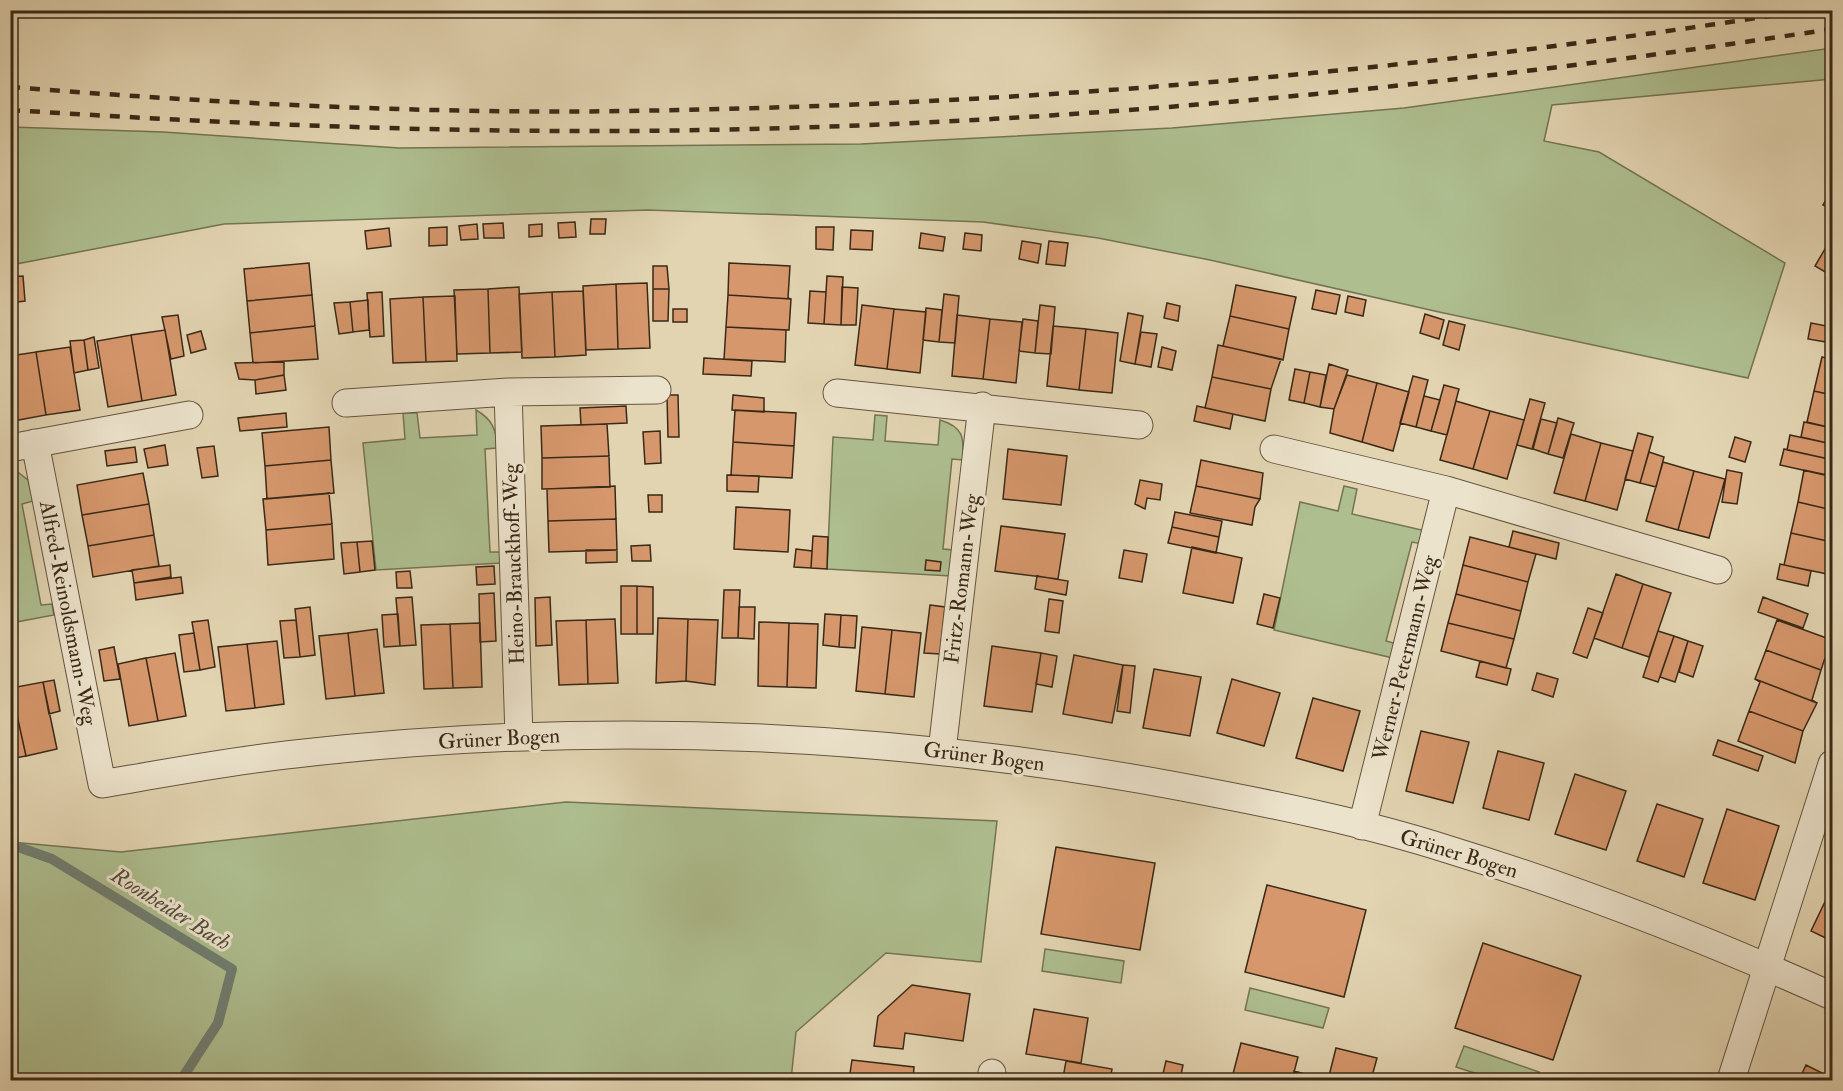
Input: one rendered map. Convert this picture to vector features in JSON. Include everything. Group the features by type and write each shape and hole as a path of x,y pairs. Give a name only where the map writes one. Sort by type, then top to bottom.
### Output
{"street":[{"path":"346,403 508,392 657,390"},
{"name":"Heino-Brauckhoff-Weg","path":"508,392 519,737"},
{"path":"837,393 982,406 1138,424"},
{"name":"Fritz-Romann-Weg","path":"942,751 982,406"},
{"name":"Alfred-Reinoldsmann-Weg","path":"102,784 23,445 189,415"},
{"path":"1274,449 1446,490 1718,570"},
{"name":"Werner-Petermann-Weg","path":"1362,826 1446,490"},
{"name":"Grüner Bogen","path":"102,784 295,754 519,737 634,734 746,736 844,741 942,751 1123,776 1362,826 1448,849 1665,924 1833,996"},
{"path":"1731,1080 1833,764"}],"green space":[{"path":"1832,48 1832,79 1552,105 1544,141 1599,152 1785,263 1748,378 1210,260 1098,238 983,222 648,210 224,224 11,265 11,127 163,132 399,148 861,144 1172,128 1404,108"},
{"path":"476,410 490,421 496,436 497,448 485,449 490,552 500,552 501,563 376,570 363,443 405,439 403,413 417,413 420,438 477,435"},
{"path":"875,415 887,416 885,441 938,445 940,420 954,426 961,434 963,460 952,459 943,549 954,550 951,576 827,569 833,437 873,440"},
{"path":"11,467 28,480 33,501 22,504 41,605 52,604 54,615 11,623 10,491 13,490"},
{"path":"1344,486 1357,489 1352,514 1426,531 1422,544 1412,542 1386,641 1397,644 1393,658 1274,630 1300,502 1338,511"},
{"path":"566,802 997,821 981,962 886,953 796,1032 791,1080 11,1080 11,842 121,852"},
{"path":"1045,949 1124,961 1121,983 1042,971"},
{"path":"1250,988 1329,1008 1323,1028 1245,1010"},
{"path":"1464,1046 1539,1072 1537,1080 1496,1080 1456,1067"}],"building":[{"path":"1832,189 1832,210 1823,205"},
{"path":"591,219 606,219 605,234 590,234"},
{"path":"575,222 576,237 559,238 558,223"},
{"path":"503,223 504,238 484,238 483,224"},
{"path":"477,224 478,239 461,240 459,226"},
{"path":"542,224 542,236 529,237 529,225"},
{"path":"447,227 447,245 429,246 429,228"},
{"path":"816,227 834,227 833,250 816,249"},
{"path":"389,228 391,246 367,249 365,231"},
{"path":"851,230 873,231 872,250 850,249"},
{"path":"921,233 945,237 943,251 919,248"},
{"path":"965,233 982,235 981,251 963,249"},
{"path":"1832,237 1832,276 1815,266"},
{"path":"1022,241 1041,244 1038,263 1019,259"},
{"path":"1049,241 1068,243 1065,266 1046,264"},
{"path":"309,263 312,295 247,301 244,269"},
{"path":"729,263 790,266 788,298 791,299 728,295"},
{"path":"653,266 667,266 669,289 653,289"},
{"path":"23,276 25,301 10,303 10,277"},
{"path":"827,276 843,277 841,325 824,324"},
{"path":"647,283 650,348 618,349 616,284"},
{"path":"616,284 618,349 586,350 583,286"},
{"path":"1236,285 1296,297 1289,329 1230,316"},
{"path":"519,287 522,352 490,353 488,289"},
{"path":"842,287 858,288 856,325 841,325"},
{"path":"488,289 490,353 457,354 454,290"},
{"path":"653,289 669,289 668,321 653,321"},
{"path":"1316,290 1340,295 1336,314 1312,309"},
{"path":"583,291 586,355 555,357 552,292"},
{"path":"810,291 826,292 824,324 808,323"},
{"path":"382,292 384,336 370,337 367,293"},
{"path":"552,292 555,357 522,358 519,294"},
{"path":"944,294 959,296 955,343 939,342"},
{"path":"312,295 315,326 250,333 247,301"},
{"path":"728,295 791,299 789,330 726,327"},
{"path":"455,296 457,361 426,362 423,297"},
{"path":"1348,296 1366,300 1363,316 1345,312"},
{"path":"423,297 426,362 393,363 390,299"},
{"path":"368,300 369,330 353,332 350,302"},
{"path":"350,302 353,332 339,334 334,303"},
{"path":"1167,303 1180,306 1178,321 1164,318"},
{"path":"862,305 894,309 887,369 855,365"},
{"path":"1040,305 1055,307 1051,354 1035,353"},
{"path":"926,308 942,310 939,342 923,340"},
{"path":"673,309 687,309 687,322 673,322"},
{"path":"894,309 926,312 920,373 887,369"},
{"path":"1128,313 1143,316 1135,364 1120,361"},
{"path":"1425,314 1444,320 1439,339 1420,333"},
{"path":"178,315 184,356 171,359 162,317"},
{"path":"957,315 990,319 983,379 952,376"},
{"path":"1230,316 1289,329 1283,360 1223,346"},
{"path":"990,319 1022,322 1016,383 983,379"},
{"path":"1023,319 1038,321 1035,353 1019,351"},
{"path":"1449,321 1465,325 1459,350 1443,345"},
{"path":"1811,323 1832,327 1832,343 1808,339"},
{"path":"315,326 318,359 253,363 250,333"},
{"path":"1053,326 1086,329 1079,390 1047,386"},
{"path":"726,327 786,330 785,362 724,359"},
{"path":"1086,329 1118,333 1112,393 1079,390"},
{"path":"165,330 176,395 142,401 131,335"},
{"path":"201,331 206,349 191,353 187,335"},
{"path":"1141,332 1157,334 1151,367 1135,364"},
{"path":"131,335 142,401 108,407 97,341"},
{"path":"94,337 99,368 88,370 84,340"},
{"path":"84,340 88,370 74,373 70,341"},
{"path":"1218,345 1281,359 1271,389 1212,377"},
{"path":"70,347 80,410 46,415 36,352"},
{"path":"1162,347 1176,351 1172,370 1158,367"},
{"path":"36,352 46,415 13,421 10,356"},
{"path":"1822,357 1832,359 1832,395 1814,391"},
{"path":"704,358 752,361 751,376 703,374"},
{"path":"284,362 284,375 255,380 239,379 235,363"},
{"path":"1329,364 1348,370 1334,409 1320,407"},
{"path":"1295,369 1310,372 1304,403 1289,400"},
{"path":"1310,372 1326,375 1320,407 1304,403"},
{"path":"284,375 286,390 256,394 255,380"},
{"path":"1347,375 1377,383 1362,442 1330,433 1334,409"},
{"path":"1413,376 1428,380 1416,427 1400,423"},
{"path":"1212,377 1271,389 1265,421 1205,408"},
{"path":"1377,383 1409,392 1393,451 1362,442"},
{"path":"1444,385 1459,389 1447,435 1431,431"},
{"path":"1814,391 1832,395 1832,428 1807,422"},
{"path":"667,395 678,395 679,437 668,437"},
{"path":"733,395 764,398 764,412 732,410"},
{"path":"1424,396 1440,400 1431,431 1416,427"},
{"path":"1530,399 1545,403 1532,449 1517,445"},
{"path":"1456,401 1490,411 1473,469 1440,460"},
{"path":"626,406 627,423 581,425 580,408"},
{"path":"1197,406 1233,414 1230,429 1194,421"},
{"path":"735,410 796,413 794,446 733,442"},
{"path":"1490,411 1524,420 1507,479 1473,469"},
{"path":"286,413 287,427 240,431 238,418"},
{"path":"1558,418 1574,423 1563,458 1548,454"},
{"path":"1541,419 1557,423 1548,454 1533,449"},
{"path":"1804,422 1832,428 1832,444 1801,437"},
{"path":"607,424 609,456 542,458 541,426"},
{"path":"329,427 331,460 265,466 262,433"},
{"path":"660,431 661,463 645,464 643,432"},
{"path":"1638,433 1653,437 1640,483 1625,479"},
{"path":"1571,434 1601,443 1585,501 1554,493"},
{"path":"1790,435 1832,444 1829,459 1787,450"},
{"path":"1735,437 1751,442 1745,462 1729,457"},
{"path":"733,442 794,446 792,478 731,475"},
{"path":"1601,443 1633,451 1617,510 1585,501"},
{"path":"165,445 168,465 148,468 144,449"},
{"path":"214,446 218,476 202,478 197,448"},
{"path":"135,447 137,462 107,466 105,451"},
{"path":"1008,449 1067,456 1061,505 1003,499"},
{"path":"1784,449 1829,459 1825,475 1780,465"},
{"path":"1649,452 1664,457 1656,487 1640,483"},
{"path":"609,456 610,487 542,489 542,458"},
{"path":"331,460 334,493 267,499 265,466"},
{"path":"1201,460 1263,473 1260,499 1196,486"},
{"path":"1663,462 1694,471 1678,530 1646,521"},
{"path":"1727,470 1742,473 1737,504 1722,502"},
{"path":"1804,470 1832,476 1832,510 1798,502"},
{"path":"1694,471 1725,479 1709,538 1678,530"},
{"path":"143,473 149,504 82,515 77,485"},
{"path":"727,475 759,476 758,492 727,491"},
{"path":"1140,480 1162,484 1160,500 1147,498 1145,509 1135,504"},
{"path":"615,486 616,519 548,521 547,489"},
{"path":"1196,486 1260,499 1255,507 1252,525 1190,513"},
{"path":"329,493 332,524 266,530 263,499"},
{"path":"648,495 662,495 662,512 649,512"},
{"path":"1798,502 1832,510 1832,542 1791,533"},
{"path":"149,504 154,535 88,546 82,515"},
{"path":"736,507 790,510 788,552 734,549"},
{"path":"1175,512 1222,521 1219,537 1172,527"},
{"path":"616,519 617,550 549,552 548,521"},
{"path":"332,524 334,559 268,565 266,530"},
{"path":"1001,526 1065,534 1058,579 995,571"},
{"path":"1172,527 1219,537 1216,553 1168,543"},
{"path":"1513,531 1559,543 1556,559 1509,547"},
{"path":"1791,533 1832,542 1832,575 1784,565"},
{"path":"154,535 159,566 93,577 88,546"},
{"path":"813,536 828,537 827,569 811,568"},
{"path":"1470,537 1536,554 1528,582 1463,565"},
{"path":"372,541 375,570 360,572 357,542"},
{"path":"357,542 360,572 344,574 341,543"},
{"path":"650,545 651,561 632,561 631,546"},
{"path":"1192,547 1242,558 1233,603 1183,593"},
{"path":"796,549 812,551 811,568 794,567"},
{"path":"586,550 617,550 617,562 586,563"},
{"path":"1124,550 1147,554 1142,582 1119,578"},
{"path":"926,560 941,562 940,571 925,570"},
{"path":"1780,564 1811,571 1808,586 1777,579"},
{"path":"170,565 171,577 134,583 132,570"},
{"path":"1463,565 1528,582 1521,611 1456,594"},
{"path":"494,566 495,584 477,585 476,567"},
{"path":"410,571 412,588 397,588 396,572"},
{"path":"1616,574 1643,584 1622,648 1594,638"},
{"path":"1037,576 1068,581 1066,595 1035,589"},
{"path":"181,577 183,593 136,600 134,583"},
{"path":"1643,584 1671,593 1649,657 1622,648"},
{"path":"621,586 637,586 637,634 621,634"},
{"path":"637,586 653,587 653,634 637,634"},
{"path":"724,590 740,590 738,638 722,638"},
{"path":"494,593 496,641 480,642 479,594"},
{"path":"1264,594 1280,598 1273,628 1257,624"},
{"path":"1456,594 1521,611 1514,639 1448,623"},
{"path":"412,597 416,645 400,646 396,598"},
{"path":"550,597 552,645 536,646 535,598"},
{"path":"1763,597 1808,614 1803,628 1758,612"},
{"path":"1049,599 1063,601 1059,633 1045,631"},
{"path":"930,605 945,607 940,654 924,653"},
{"path":"310,607 315,655 300,657 295,609"},
{"path":"739,607 755,607 754,639 738,638"},
{"path":"1588,608 1603,613 1587,658 1573,653"},
{"path":"398,614 400,646 384,647 382,615"},
{"path":"825,614 841,615 839,647 823,645"},
{"path":"841,615 857,616 855,648 839,647"},
{"path":"658,618 688,619 686,681 656,683"},
{"path":"615,619 618,683 588,684 586,620"},
{"path":"688,619 718,620 715,685 686,681"},
{"path":"208,620 215,667 200,670 192,622"},
{"path":"296,620 300,657 284,658 280,621"},
{"path":"586,620 588,684 559,685 556,621"},
{"path":"1777,620 1832,640 1828,659 1825,658 1821,670 1766,650"},
{"path":"759,622 789,623 787,687 758,686"},
{"path":"480,623 482,687 453,688 450,624"},
{"path":"789,623 818,624 816,688 787,687"},
{"path":"1448,623 1514,639 1506,668 1441,651"},
{"path":"450,624 453,688 424,689 421,625"},
{"path":"862,627 892,630 885,694 856,691"},
{"path":"377,629 384,693 355,696 348,633"},
{"path":"892,630 921,633 914,697 885,694"},
{"path":"1658,631 1674,636 1658,682 1643,677"},
{"path":"194,633 200,670 184,672 179,635"},
{"path":"348,633 355,696 326,699 319,636"},
{"path":"1674,636 1688,641 1675,682 1660,677"},
{"path":"277,641 284,704 255,708 247,644"},
{"path":"1688,641 1703,646 1693,677 1679,672"},
{"path":"247,644 255,708 226,711 218,647"},
{"path":"992,646 1041,653 1032,712 984,706"},
{"path":"114,647 120,679 104,681 99,650"},
{"path":"1766,650 1821,670 1812,700 1817,703 1755,679"},
{"path":"175,653 186,716 158,721 146,658"},
{"path":"1041,653 1057,656 1052,687 1036,684"},
{"path":"1074,655 1123,665 1112,723 1063,714"},
{"path":"146,658 158,721 129,726 118,664"},
{"path":"1480,661 1511,669 1507,685 1476,677"},
{"path":"1123,665 1135,666 1130,713 1117,711"},
{"path":"1154,669 1201,677 1190,736 1143,728"},
{"path":"1537,673 1558,679 1553,697 1532,690"},
{"path":"1232,679 1280,693 1264,746 1217,733"},
{"path":"1755,679 1817,703 1803,731 1749,711 1760,682"},
{"path":"54,680 60,711 49,714 43,682"},
{"path":"43,682 57,749 26,756 11,688"},
{"path":"10,688 26,756 10,759"},
{"path":"1313,698 1360,711 1343,771 1296,758"},
{"path":"1749,711 1803,731 1795,763 1738,741"},
{"path":"1421,731 1469,742 1453,803 1406,791"},
{"path":"1718,740 1763,756 1758,771 1713,755"},
{"path":"1498,751 1544,763 1529,820 1483,808"},
{"path":"1575,774 1626,791 1606,850 1555,834"},
{"path":"1657,804 1703,819 1684,877 1637,861"},
{"path":"1727,809 1779,826 1755,900 1703,883"},
{"path":"1056,847 1155,863 1140,950 1041,934"},
{"path":"1267,885 1366,910 1344,997 1245,972"},
{"path":"1832,887 1832,941 1811,931"},
{"path":"1483,943 1581,976 1553,1060 1455,1028"},
{"path":"912,985 970,994 963,1041 905,1033 903,1049 874,1046 878,1016"},
{"path":"1034,1009 1088,1018 1081,1063 1026,1054"},
{"path":"1241,1043 1298,1057 1292,1080 1260,1080 1233,1074"},
{"path":"1336,1048 1377,1058 1371,1080 1346,1080 1329,1076"},
{"path":"852,1060 914,1067 913,1080 849,1080"},
{"path":"1066,1061 1112,1069 1110,1080 1063,1078"},
{"path":"1166,1061 1183,1065 1180,1080 1162,1078"},
{"path":"1806,1065 1832,1078 1832,1080 1799,1080"},
{"path":"1294,1071 1309,1075 1308,1080 1292,1080"},
{"path":"1233,1074 1260,1080 1231,1080"}],"waterway":[{"name":"Roonheider Bach","path":"10,844 52,859 232,969 218,1023 181,1080"}],"railway":[{"path":"10,87 164,98 472,111 626,111 922,101 1070,93 1366,68 1661,32 1808,10"},
{"path":"10,110 241,123 471,130 625,131 928,122 1231,102 1382,87 1682,51 1832,29"}]}
